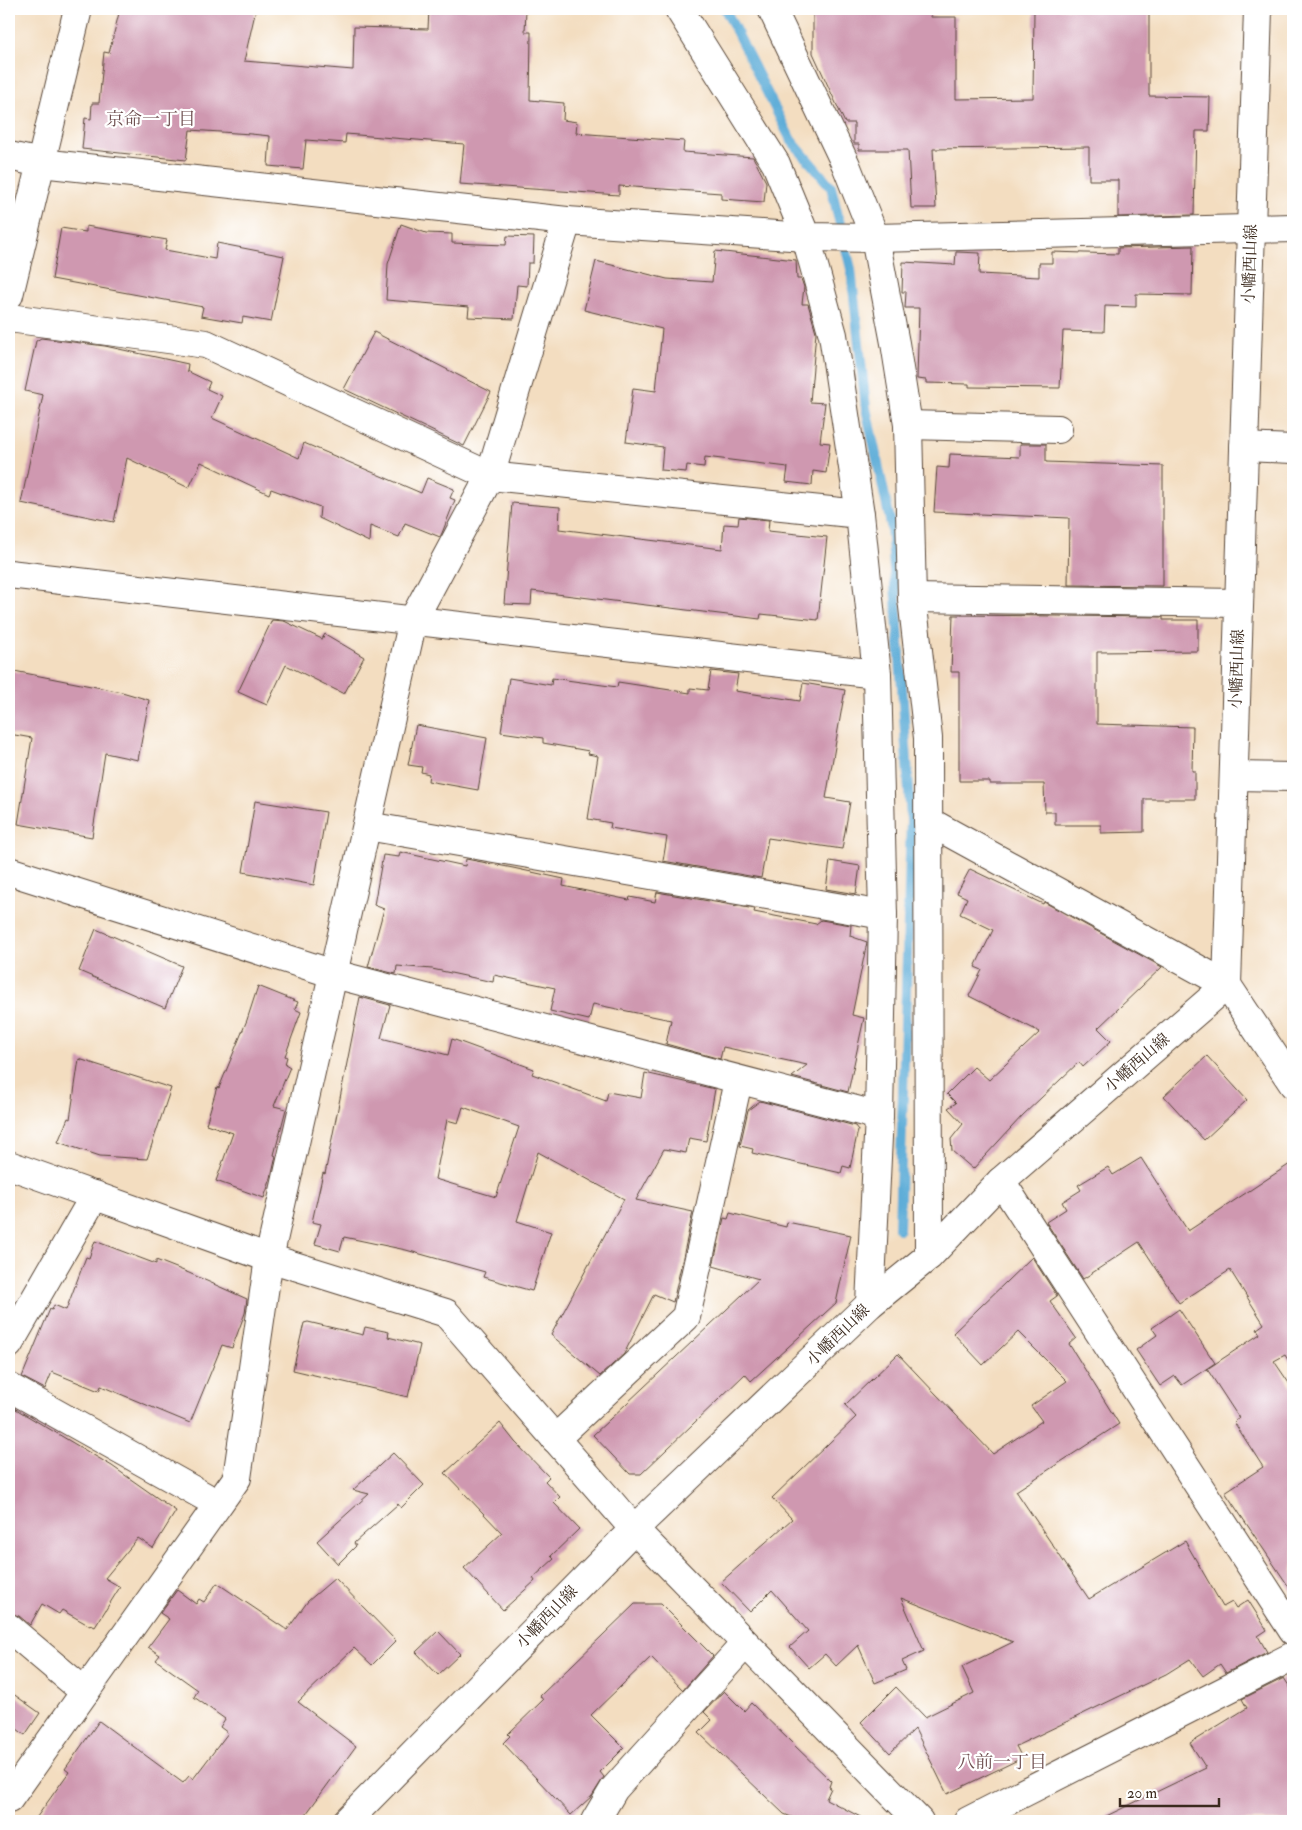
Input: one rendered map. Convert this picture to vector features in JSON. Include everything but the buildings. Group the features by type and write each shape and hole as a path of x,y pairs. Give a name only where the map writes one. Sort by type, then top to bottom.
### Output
{"street":[{"path":"9,296 78,9"},
{"path":"679,9 776,164 806,238 833,335 860,514 877,674 883,915 879,1116 870,1304"},
{"path":"772,9 846,165 875,238 908,425 912,598 928,738 929,1256"},
{"name":"小幡西山線","path":"347,1821 634,1529 870,1304 929,1256 1001,1181 1227,985 1258,9"},
{"path":"9,156 41,163 567,220 806,238 1293,228"},
{"path":"9,1799 237,1478 269,1258 413,620 490,476 567,220"},
{"path":"9,318 206,344 490,476 860,514"},
{"path":"908,425 1058,429"},
{"path":"1244,447 1293,449"},
{"path":"9,574 877,674"},
{"path":"912,598 1239,603"},
{"path":"1234,776 1293,777"},
{"path":"928,821 1227,985 1293,1084"},
{"path":"367,826 883,915"},
{"path":"9,871 334,974 738,1081 879,1116"},
{"path":"555,1439 686,1317 738,1081"},
{"path":"9,1164 269,1258 446,1314 634,1529 919,1821"},
{"path":"1001,1181 1293,1631"},
{"path":"9,1344 95,1196"},
{"path":"9,1388 218,1504"},
{"path":"9,1628 85,1692"},
{"path":"595,1821 614,1789 745,1644"},
{"path":"968,1821 1293,1656"}],"waterway":[{"path":"725,9 791,140 831,187 851,269 866,408 891,525 911,820 899,1229"}],"district":[{"name":"京命一丁目","path":"151,119"},
{"name":"八前一丁目","path":"1002,1762"}]}
